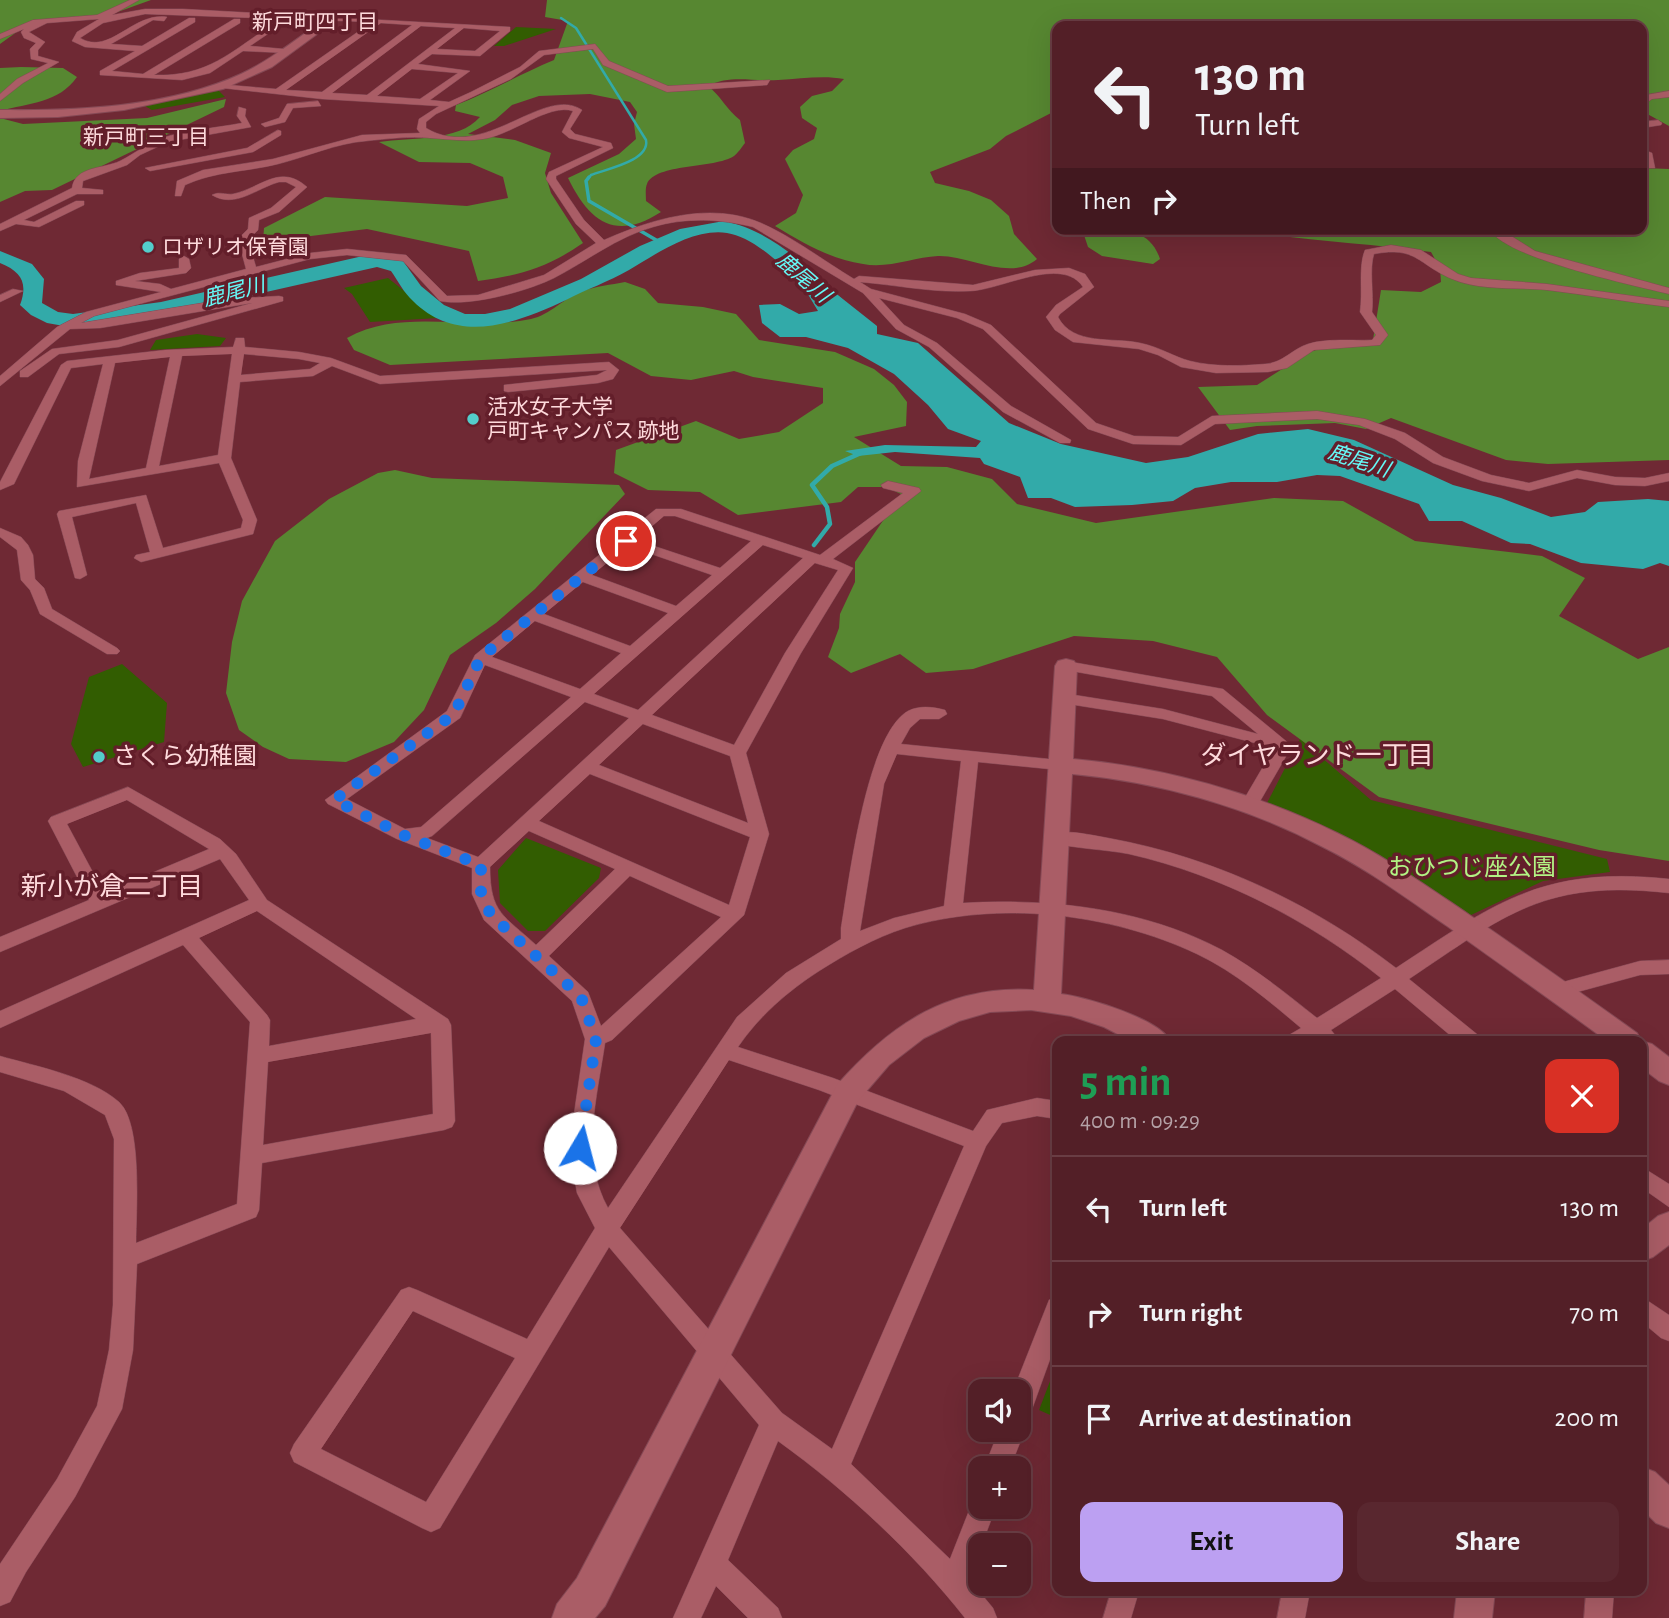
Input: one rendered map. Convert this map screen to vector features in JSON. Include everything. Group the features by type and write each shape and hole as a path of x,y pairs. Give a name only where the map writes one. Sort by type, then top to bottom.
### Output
{"street":[{"path":"0,37 37,22 92,19 135,0"},
{"path":"129,13 130,8 137,6 181,1"},
{"path":"144,49 81,44 75,39 106,19 129,13 192,17 237,21 280,23 195,75 182,78 103,73 144,49 192,17"},
{"path":"102,47 152,18 334,18 507,29 477,54 430,51"},
{"path":"0,114 85,110 217,87 254,72 334,18"},
{"path":"146,76 237,21"},
{"path":"277,92 379,21"},
{"path":"0,98 20,81 55,62 32,55 41,42 27,36 25,32 37,22"},
{"path":"322,96 420,23"},
{"path":"369,98 462,26"},
{"path":"430,135 421,129 422,121 448,104 486,88 539,59 542,53 595,47 606,62 625,67 667,89 767,82"},
{"path":"240,48 284,51"},
{"path":"411,66 466,71 422,102"},
{"path":"217,87 448,104"},
{"path":"1647,99 1669,94"},
{"path":"265,124 282,120 290,106 335,103 343,97"},
{"path":"178,194 180,183 204,173 274,162 362,138 430,135 483,137 519,125 546,108 565,107 578,110 565,130 572,136 608,145 608,148 563,168 552,174 551,179 580,222 603,244"},
{"path":"124,163 137,153 163,141 248,125 241,117 242,109"},
{"path":"202,134 218,120"},
{"path":"1647,124 1658,123"},
{"path":"0,228 74,191 82,176 124,163 139,163 148,170 226,152 250,150 278,132"},
{"path":"1647,154 1650,155 1652,166"},
{"path":"217,195 236,197 280,179 288,179 302,187 275,210 254,218 253,230 243,239 252,270"},
{"path":"74,191 100,192"},
{"path":"15,221 36,225 80,203"},
{"path":"0,382 61,329 90,314 175,294 252,270 323,254 347,252 394,256 405,258 412,263 415,271 444,299 473,299 548,277 603,244 650,224 692,216 744,220 757,225 867,291 961,316 987,327 1092,426 1133,440 1181,441 1212,420 1317,415 1361,422 1400,436 1438,460 1487,478 1529,487 1577,474 1615,481 1645,482 1669,477"},
{"path":"1500,235 1531,253 1669,291"},
{"path":"842,278 977,288 1032,272 1068,272 1080,276 1089,286 1081,295 1061,306 1052,317 1057,327 1066,335 1077,340 1139,346 1162,352 1185,363 1216,369 1268,368 1283,365 1311,347 1376,343 1382,335 1366,312 1366,262 1369,252 1379,249 1417,252 1454,276 1470,281 1558,289 1669,310"},
{"path":"184,259 186,268 182,271 140,276 120,283 160,287 194,308"},
{"path":"0,299 17,290"},
{"path":"867,291 900,327 933,345 1007,410 1065,440"},
{"path":"0,388 7,386 56,351 119,343 279,299 240,299 122,323 61,329"},
{"path":"1639,305 1669,304"},
{"path":"47,341 98,339 148,324"},
{"path":"141,558 248,531 250,520 224,458 239,344"},
{"path":"0,485 7,484 67,365 176,355 239,344 331,362 362,377 380,380 609,366 613,370 609,376 598,379 508,388"},
{"path":"152,469 176,355"},
{"path":"110,360 85,461 82,484 152,469 224,458"},
{"path":"234,379 313,372 331,362"},
{"path":"888,485 914,491 818,559 481,865 481,894 491,915 581,997 596,1039 580,1148 588,1193 608,1230 773,1422 837,1468 954,1582 983,1618"},
{"path":"80,575 64,514 141,498 158,554"},
{"path":"481,865 403,835 334,800 454,714 481,657 532,615 661,512 676,512 846,568 793,653 738,753 760,834 736,915 605,1034 596,1039"},
{"path":"0,532 16,538 25,547 28,580 37,588 44,611 112,651"},
{"path":"626,541 721,573"},
{"path":"403,835 426,832 760,541"},
{"path":"580,576 678,612"},
{"path":"532,615 632,652"},
{"path":"481,657 738,753"},
{"path":"1047,1001 1054,906 1062,698 1066,666 1217,692 1284,746"},
{"path":"1062,698 1163,714 1284,746"},
{"path":"851,940 850,928 875,784 908,719 928,710 939,714"},
{"path":"1249,806 1284,746"},
{"path":"891,748 1083,767 1174,785 1249,806 1327,838 1389,873 1559,990 1620,1036"},
{"path":"953,908 970,757"},
{"path":"589,767 760,834"},
{"path":"99,902 57,821 128,793 214,843 230,858 258,897 258,903"},
{"path":"527,823 736,915"},
{"path":"1056,838 1083,839 1127,848 1219,875 1258,891 1344,940 1465,1036"},
{"path":"0,945 221,851"},
{"path":"538,955 629,866"},
{"path":"533,1354 409,1298 303,1453 430,1519 533,1354 608,1230 744,1022 772,993 795,975 851,940 953,908 1054,906 1150,930 1202,949 1235,969 1323,1035 1394,980 1470,929 1522,900 1555,890 1620,883 1669,886"},
{"path":"0,1020 258,903"},
{"path":"258,903 440,1025"},
{"path":"125,1258 248,1210 260,1020 187,935"},
{"path":"1559,990 1640,968 1669,967"},
{"path":"570,1618 591,1592 713,1349 847,1093 882,1053 916,1026 949,1012 986,1002 1047,1001 1119,1020 1147,1036"},
{"path":"258,1056 419,1026 440,1025"},
{"path":"251,1156 444,1121 440,1025"},
{"path":"724,1050 976,1142"},
{"path":"1647,1056 1669,1072"},
{"path":"0,1064 71,1085 113,1109 125,1139 125,1305 121,1350 109,1409 66,1489 16,1562 0,1592"},
{"path":"837,1468 976,1142 995,1116 1037,1107 1052,1109"},
{"path":"1647,1179 1669,1197"},
{"path":"1647,1243 1669,1226"},
{"path":"1647,1312 1669,1330"},
{"path":"1030,1379 1052,1321"},
{"path":"687,1618 713,1564 773,1422"},
{"path":"1647,1490 1669,1510"},
{"path":"954,1582 978,1519"},
{"path":"713,1564 768,1618"},
{"path":"1117,1618 1124,1596"},
{"path":"1291,1618 1295,1596"},
{"path":"1473,1618 1475,1596"},
{"path":"1598,1618 1600,1596"}],"green space":[{"path":"0,0 151,0 112,14 25,26 0,44"},
{"path":"547,0 1669,0 1669,126 1647,114 1647,21 1052,21 1052,113 1006,136 990,149 930,172 935,183 969,191 991,200 1009,216 1014,234 1037,259 1026,265 1002,268 938,256 882,265 863,264 828,254 775,226 796,213 803,195 785,159 793,150 814,139 817,128 802,118 800,107 812,96 832,91 844,79 828,77 734,79 708,86 740,120 745,143 735,155 725,160 673,169 653,177 646,186 646,201 661,212 631,225 606,223 595,216 576,194 568,178 619,154 636,139 634,124 637,112 630,102 590,94 539,96 512,105 495,120 468,134 515,140 551,153 545,173 551,193 583,243 557,259 521,273 478,281 469,251 367,229 263,242 264,228 325,197 467,206 508,198 503,177 470,163 419,162 379,142 447,135 471,125 480,117 455,111 456,105 554,60 568,21 545,17"},
{"path":"516,27 556,29 504,46 494,46"},
{"path":"0,68 63,68 77,77 70,86 52,97 0,111"},
{"path":"218,90 225,97 152,110 143,105"},
{"path":"226,99 224,107 52,190 25,191 0,202 0,118 23,124 147,118"},
{"path":"1647,168 1669,169 1669,460 1548,464 1506,460 1391,418 1366,429 1335,423 1257,426 1230,430 1198,387 1257,385 1309,352 1333,345 1373,340 1381,290 1421,292 1441,282 1440,268 1431,252 1275,235 1647,235"},
{"path":"1084,235 1140,235 1155,248 1160,259 1153,264 1102,256 1088,247"},
{"path":"388,278 438,318 370,322 352,294 344,288"},
{"path":"625,282 645,289 658,303 703,307 736,314 759,340 835,352 874,369 894,385 907,402 906,426 854,437 901,466 947,467 992,479 1017,504 1096,523 1274,498 1343,501 1415,541 1542,556 1585,578 1559,616 1638,659 1669,647 1669,861 1599,850 1379,797 1267,715 1217,657 1153,641 1074,636 973,669 926,673 900,654 851,673 828,657 839,628 840,614 855,582 855,562 901,494 885,487 858,487 841,502 738,515 700,492 648,490 614,473 616,450 696,421 739,439 779,432 823,403 823,388 753,377 734,371 691,380 651,376 608,353 390,365 354,350 347,338 391,324 484,323 531,319 545,314 583,291"},
{"path":"197,334 226,338 220,346 150,350 156,340"},
{"path":"395,470 432,478 619,485 625,494 535,589 496,623 450,655 424,710 394,742 346,762 289,759 263,747 239,730 226,693 232,642 242,601 275,541 329,499 378,473"},
{"path":"122,664 167,703 164,742 83,767 71,744 89,677"},
{"name":"おひつじ座公園","path":"1300,739 1371,800 1607,859 1610,872 1543,881 1471,915 1373,854 1267,803"},
{"path":"526,838 601,868 599,878 545,931 528,931 500,903 498,870"},
{"path":"1052,1376 1052,1416 1039,1410"}],"water":[{"path":"810,273 877,326 877,334 918,343 1009,423 1061,444 1146,463 1188,457 1258,434 1308,429 1354,440 1453,485 1501,498 1551,517 1585,512 1598,502 1648,499 1669,501 1669,566 1660,563 1643,569 1581,563 1530,544 1511,543 1462,521 1429,521 1419,504 1340,476 1317,475 1277,482 1231,482 1195,488 1173,501 1075,507 1051,498 1028,498 1020,477 984,464 980,458 895,452 858,456 845,451 885,445 976,447 981,441 948,429 928,405 894,374 848,348 806,337 780,337 762,323 759,305 780,304 799,314 818,311 797,276"}],"waterway":[{"path":"561,18 576,28 646,140 645,147 634,159 591,175 588,179"},
{"path":"589,177 586,181 589,201 663,244"},
{"name":"鹿尾川","path":"0,257 25,268 34,279 31,305 46,315 64,320 90,319 161,308 377,261 399,267 414,290 437,310 455,318 485,321 518,313 589,284 647,251 686,233 724,226 740,230 766,244 835,305"},
{"path":"814,545 830,524 827,507 812,485 832,466 861,453"}],"place":[{"name":"ロザリオ保育園","path":"148,247"},
{"name":"活水女子大学 戸町キャンパス 跡地","path":"473,419"},
{"name":"さくら幼稚園","path":"99,757"}],"district":[{"name":"新戸町四丁目","path":"315,22"},
{"name":"新戸町三丁目","path":"146,137"},
{"name":"ダイヤランド一丁目","path":"1317,756"},
{"name":"新小が倉二丁目","path":"112,887"}],"route":[{"path":"580,1148 596,1039 581,997 491,915 481,894 481,865 403,835 334,800 454,714 481,657 626,541"}]}
